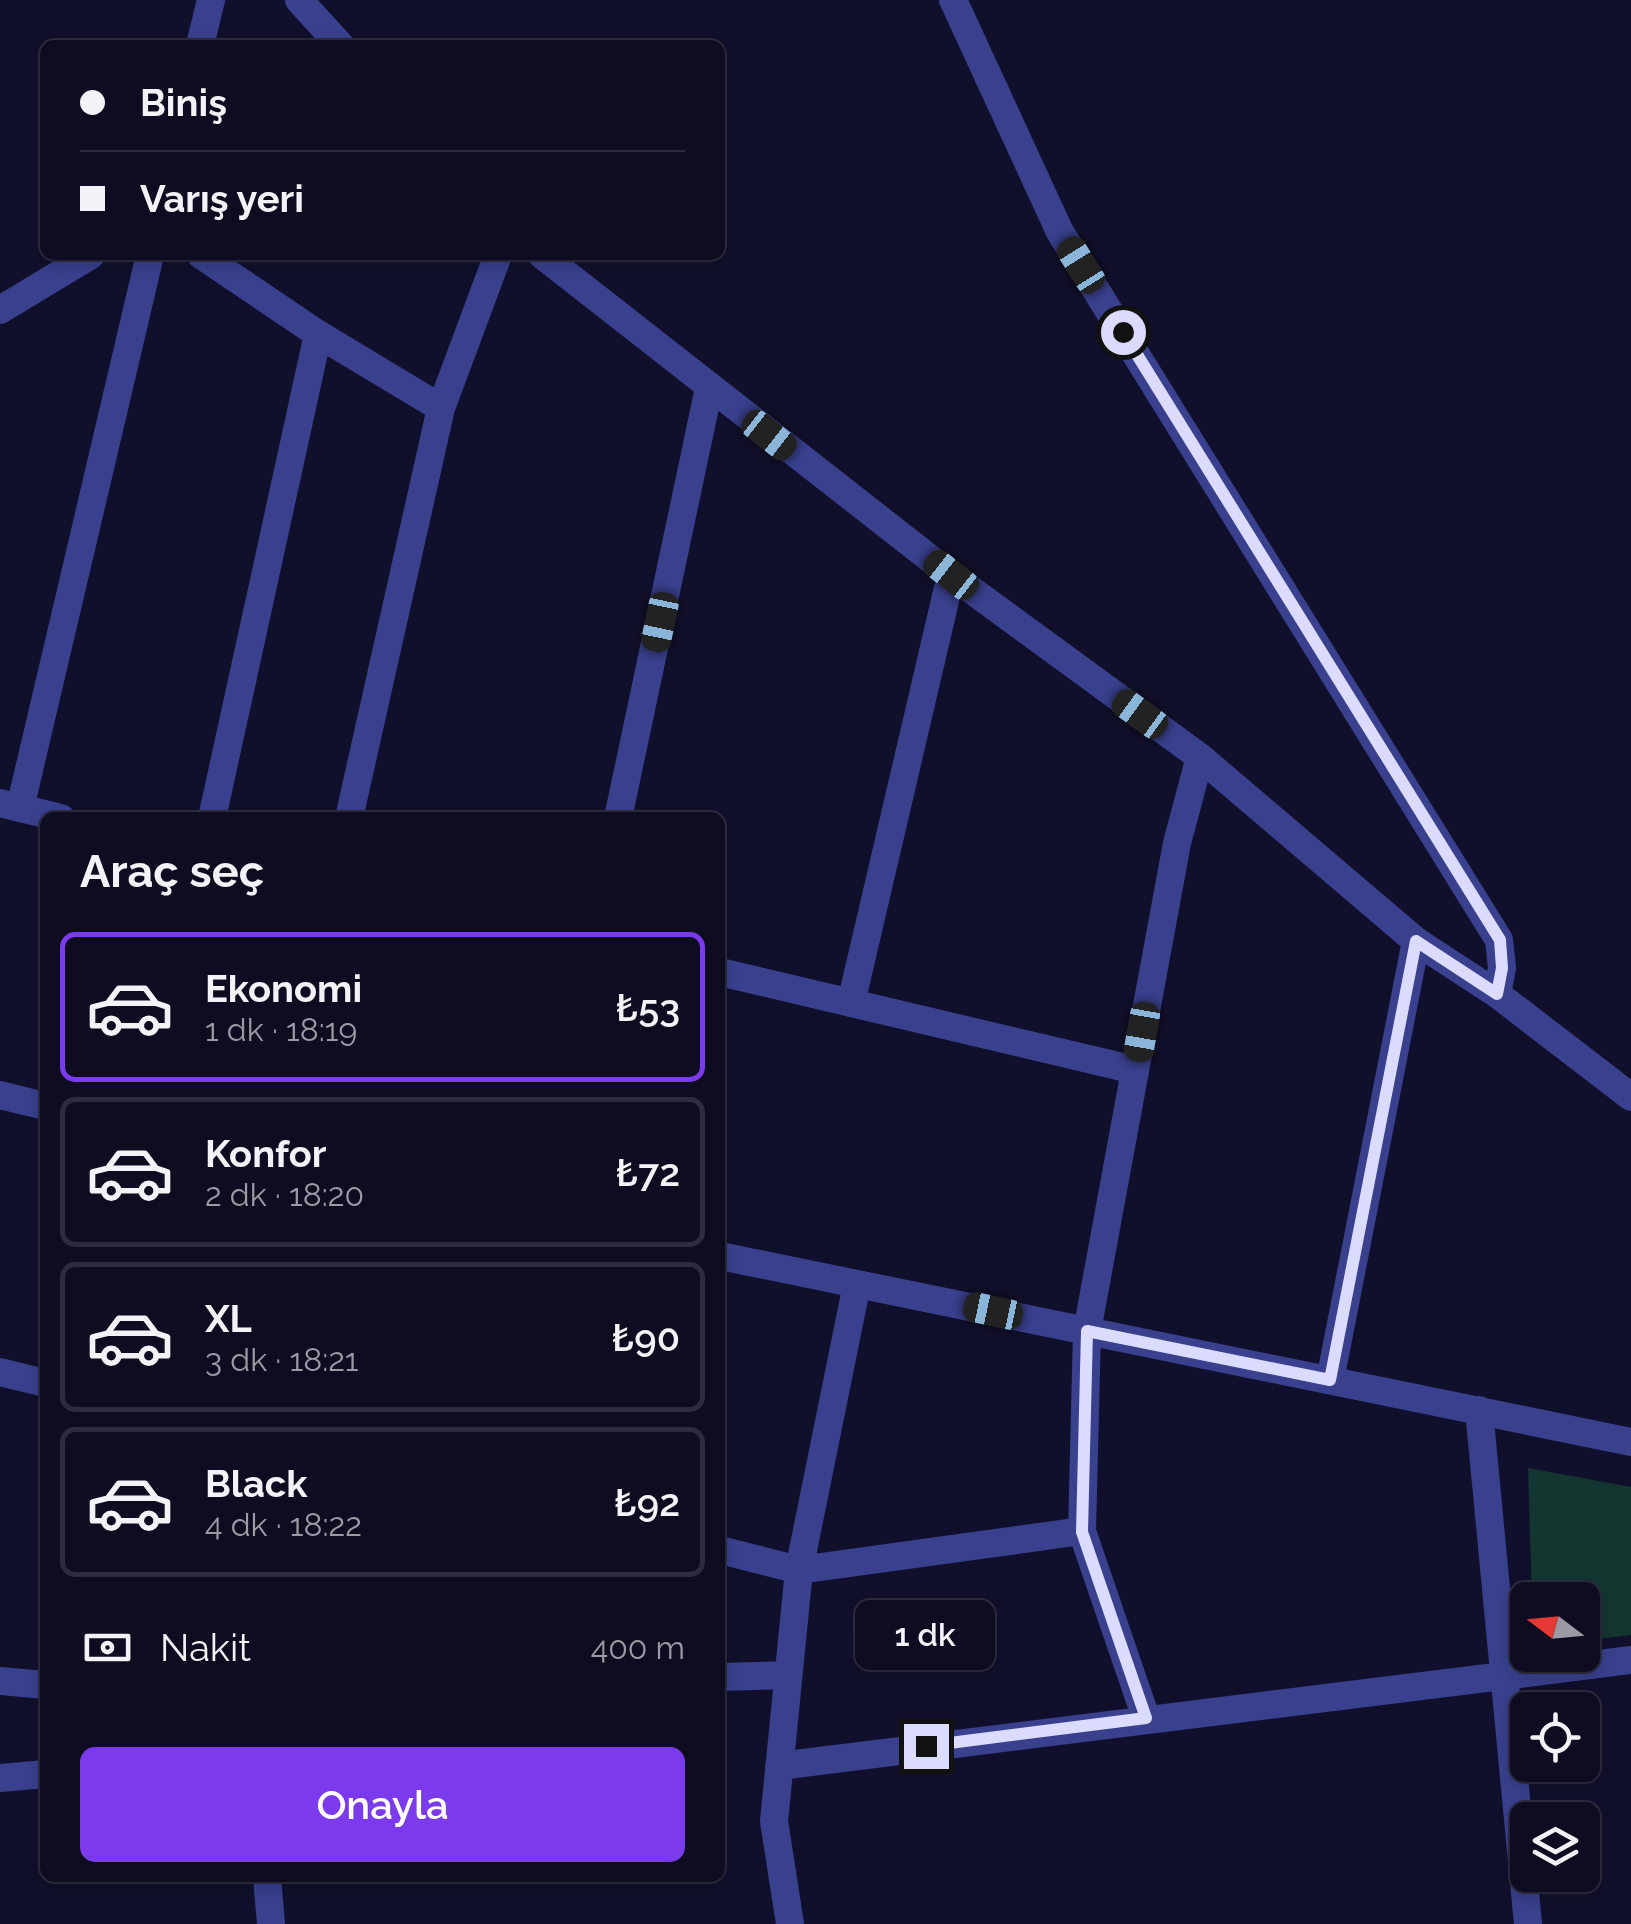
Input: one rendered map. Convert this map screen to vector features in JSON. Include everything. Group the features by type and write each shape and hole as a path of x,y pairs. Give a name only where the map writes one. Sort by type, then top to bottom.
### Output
{"street":[{"path":"201,40 211,0"},
{"path":"299,0 335,40"},
{"path":"954,0 1060,232 1500,940 1502,968 1497,994"},
{"path":"0,310 83,260"},
{"path":"40,813 10,806 149,260"},
{"path":"208,260 318,334 441,408"},
{"path":"350,812 441,408 496,260"},
{"path":"548,260 951,575 1200,758 1416,941 1497,994 1631,1097"},
{"path":"213,812 318,334"},
{"path":"619,812 709,388"},
{"path":"851,1003 951,575"},
{"path":"1146,1718 1082,1532 1087,1331 1176,842 1200,758"},
{"path":"1330,1380 1416,941"},
{"path":"725,973 1135,1070"},
{"path":"0,1096 40,1105"},
{"path":"725,1257 1631,1442"},
{"path":"790,1924 774,1821 788,1674 799,1570 857,1284"},
{"path":"0,1372 40,1381"},
{"path":"1479,1410 1528,1924"},
{"path":"725,1551 799,1570 1082,1532"},
{"path":"779,1766 1631,1660"},
{"path":"725,1677 788,1674"},
{"path":"0,1681 40,1685"},
{"path":"0,1778 40,1774"},
{"path":"267,1882 271,1924"}],"green space":[{"path":"1528,1468 1631,1487 1631,1635 1600,1639 1600,1582 1531,1582"}],"route":[{"path":"926,1746 1146,1718 1082,1532 1087,1331 1330,1380 1416,941 1497,994 1500,981 1500,940 1123,332"}]}
